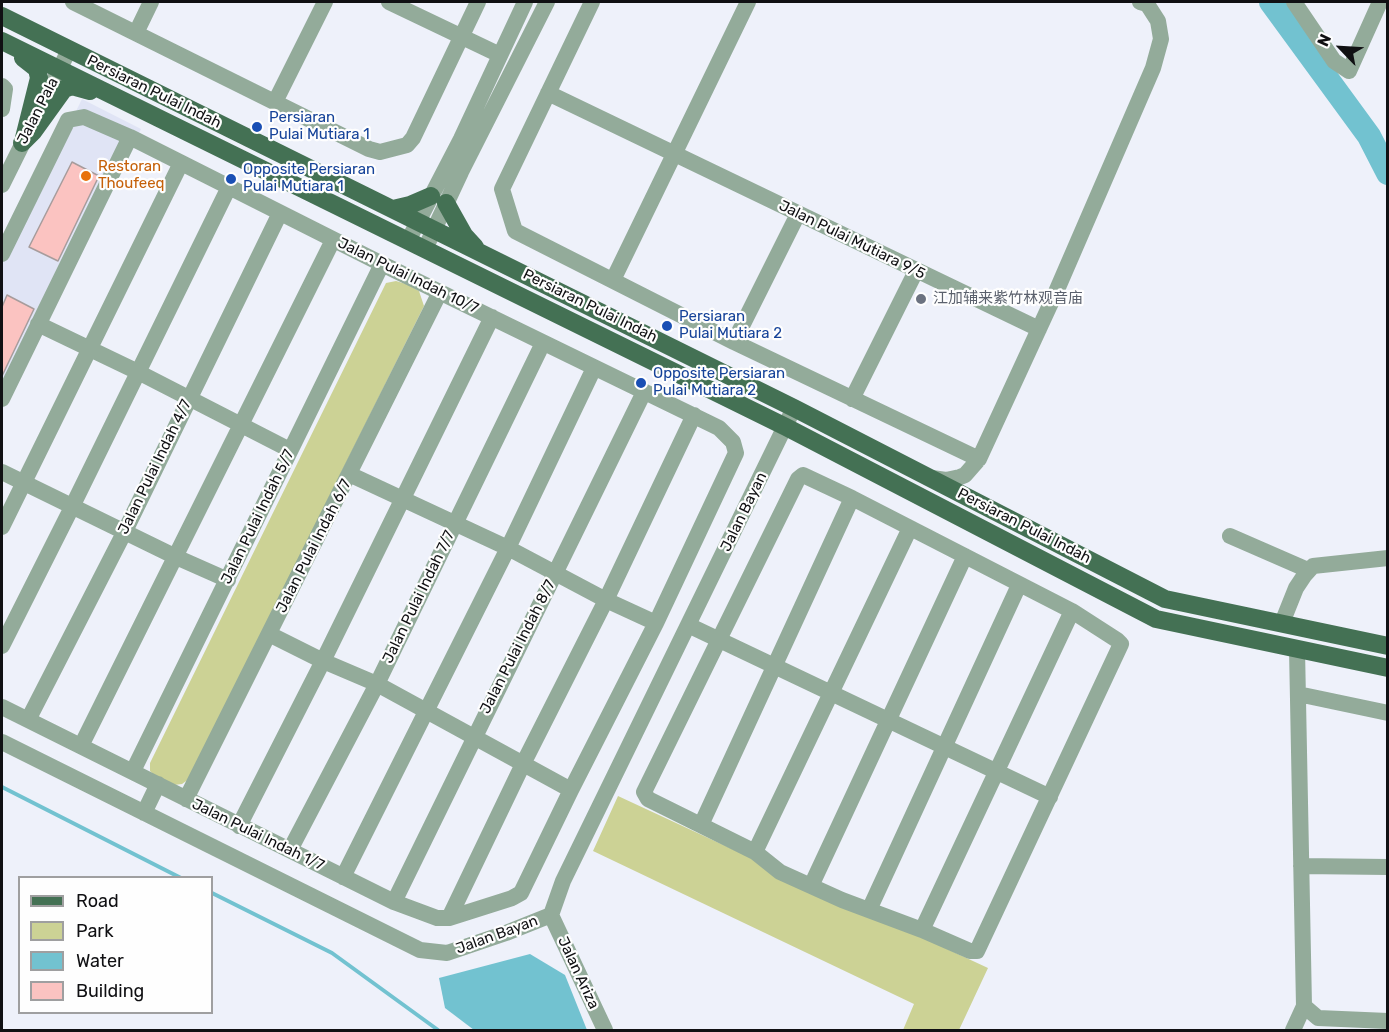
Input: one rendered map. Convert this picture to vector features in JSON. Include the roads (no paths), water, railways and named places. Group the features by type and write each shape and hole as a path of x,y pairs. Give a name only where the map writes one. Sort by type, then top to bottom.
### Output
{"main road":[{"name":"Persiaran Pulai Indah","path":"2,16 794,408 1165,599 1381,644"},
{"path":"2,42 32,63 37,69 39,78 22,143"},
{"name":"Persiaran Pulai Indah","path":"2,42 786,427 1162,621 1388,668"},
{"path":"22,143 68,86 126,102"},
{"path":"393,209 439,200 464,235 478,250"},
{"path":"1228,613 1281,635 1293,643 1297,649 1313,643 1381,644"}],"street":[{"path":"73,2 369,149 380,152 407,145 413,138 478,2"},
{"path":"136,33 152,2"},
{"path":"275,102 325,2"},
{"path":"389,2 500,55"},
{"path":"439,200 461,140 525,2"},
{"path":"408,241 426,225 547,2"},
{"path":"592,2 502,189 515,231 734,342 979,459"},
{"path":"613,280 746,5 729,2"},
{"path":"928,477 953,480 965,475 979,459 1040,329 1153,68 1161,39 1158,21 1147,4 1140,2"},
{"path":"1294,2 1334,61 1349,70 1380,2"},
{"name":"Jalan Pala","path":"2,185 69,50"},
{"path":"2,109 3,88"},
{"name":"Jalan Pulai Mutiara 9/5","path":"548,93 1040,329"},
{"name":"Jalan Pulai Indah 10/7","path":"2,254 68,120 84,117 130,137 333,240 719,428 734,442 736,453 656,624"},
{"path":"2,399 130,137"},
{"path":"2,527 181,163"},
{"path":"2,646 229,187"},
{"name":"Jalan Pulai Indah 4/7","path":"28,720 125,531 280,213"},
{"path":"734,342 798,214"},
{"path":"425,249 426,225"},
{"path":"81,746 333,240"},
{"name":"Jalan Pulai Indah 5/7","path":"133,771 382,264"},
{"path":"852,399 916,271"},
{"name":"Jalan Pulai Indah 6/7","path":"186,799 440,292"},
{"path":"239,826 492,317"},
{"path":"38,324 290,450"},
{"name":"Jalan Pulai Indah 7/7","path":"290,850 377,684 543,343"},
{"path":"343,877 508,548 594,368"},
{"name":"Jalan Pulai Indah 8/7","path":"394,902 644,392"},
{"name":"Jalan Bayan","path":"2,742 420,950 447,953 507,933 551,915 563,882 794,408"},
{"path":"449,918 523,764 606,600 693,415"},
{"path":"2,472 228,580"},
{"path":"269,634 323,661 377,684 571,790 656,624 508,548 350,474"},
{"path":"806,475 852,498 1072,611 1117,640 1121,647 977,951 970,951 780,872 755,852 648,799 644,792 798,479 806,475"},
{"path":"701,825 852,498"},
{"path":"755,852 910,528"},
{"path":"1230,536 1308,570"},
{"path":"812,886 965,556"},
{"path":"1282,623 1289,604 1308,570 1313,566 1388,558"},
{"path":"869,910 1019,585"},
{"path":"922,930 1072,611"},
{"path":"688,625 1050,797"},
{"path":"1293,1030 1304,1006 1297,649"},
{"path":"1298,694 1388,713"},
{"name":"Jalan Pulai Indah 1/7","path":"2,707 394,902 437,918 449,918 521,893 571,790"},
{"path":"144,813 158,784"},
{"path":"1301,866 1388,867"},
{"name":"Jalan Ariza","path":"551,915 605,1030"},
{"path":"1304,1006 1318,1018 1388,1021"}],"water":[{"path":"530,954 565,975 587,1030 474,1030 445,1008 439,978"}],"waterway":[{"path":"1271,2 1369,136 1388,173"},
{"path":"2,787 177,876"},
{"path":"213,894 332,953 438,1030"}],"place":[{"name":"Persiaran Pulai Mutiara 1","path":"257,127"},
{"name":"Restoran Thoufeeq","path":"86,176"},
{"name":"Opposite Persiaran Pulai Mutiara 1","path":"231,179"},
{"name":"江加辅来紫竹林观音庙","path":"921,299"},
{"name":"Persiaran Pulai Mutiara 2","path":"667,326"},
{"name":"Opposite Persiaran Pulai Mutiara 2","path":"641,383"}]}
